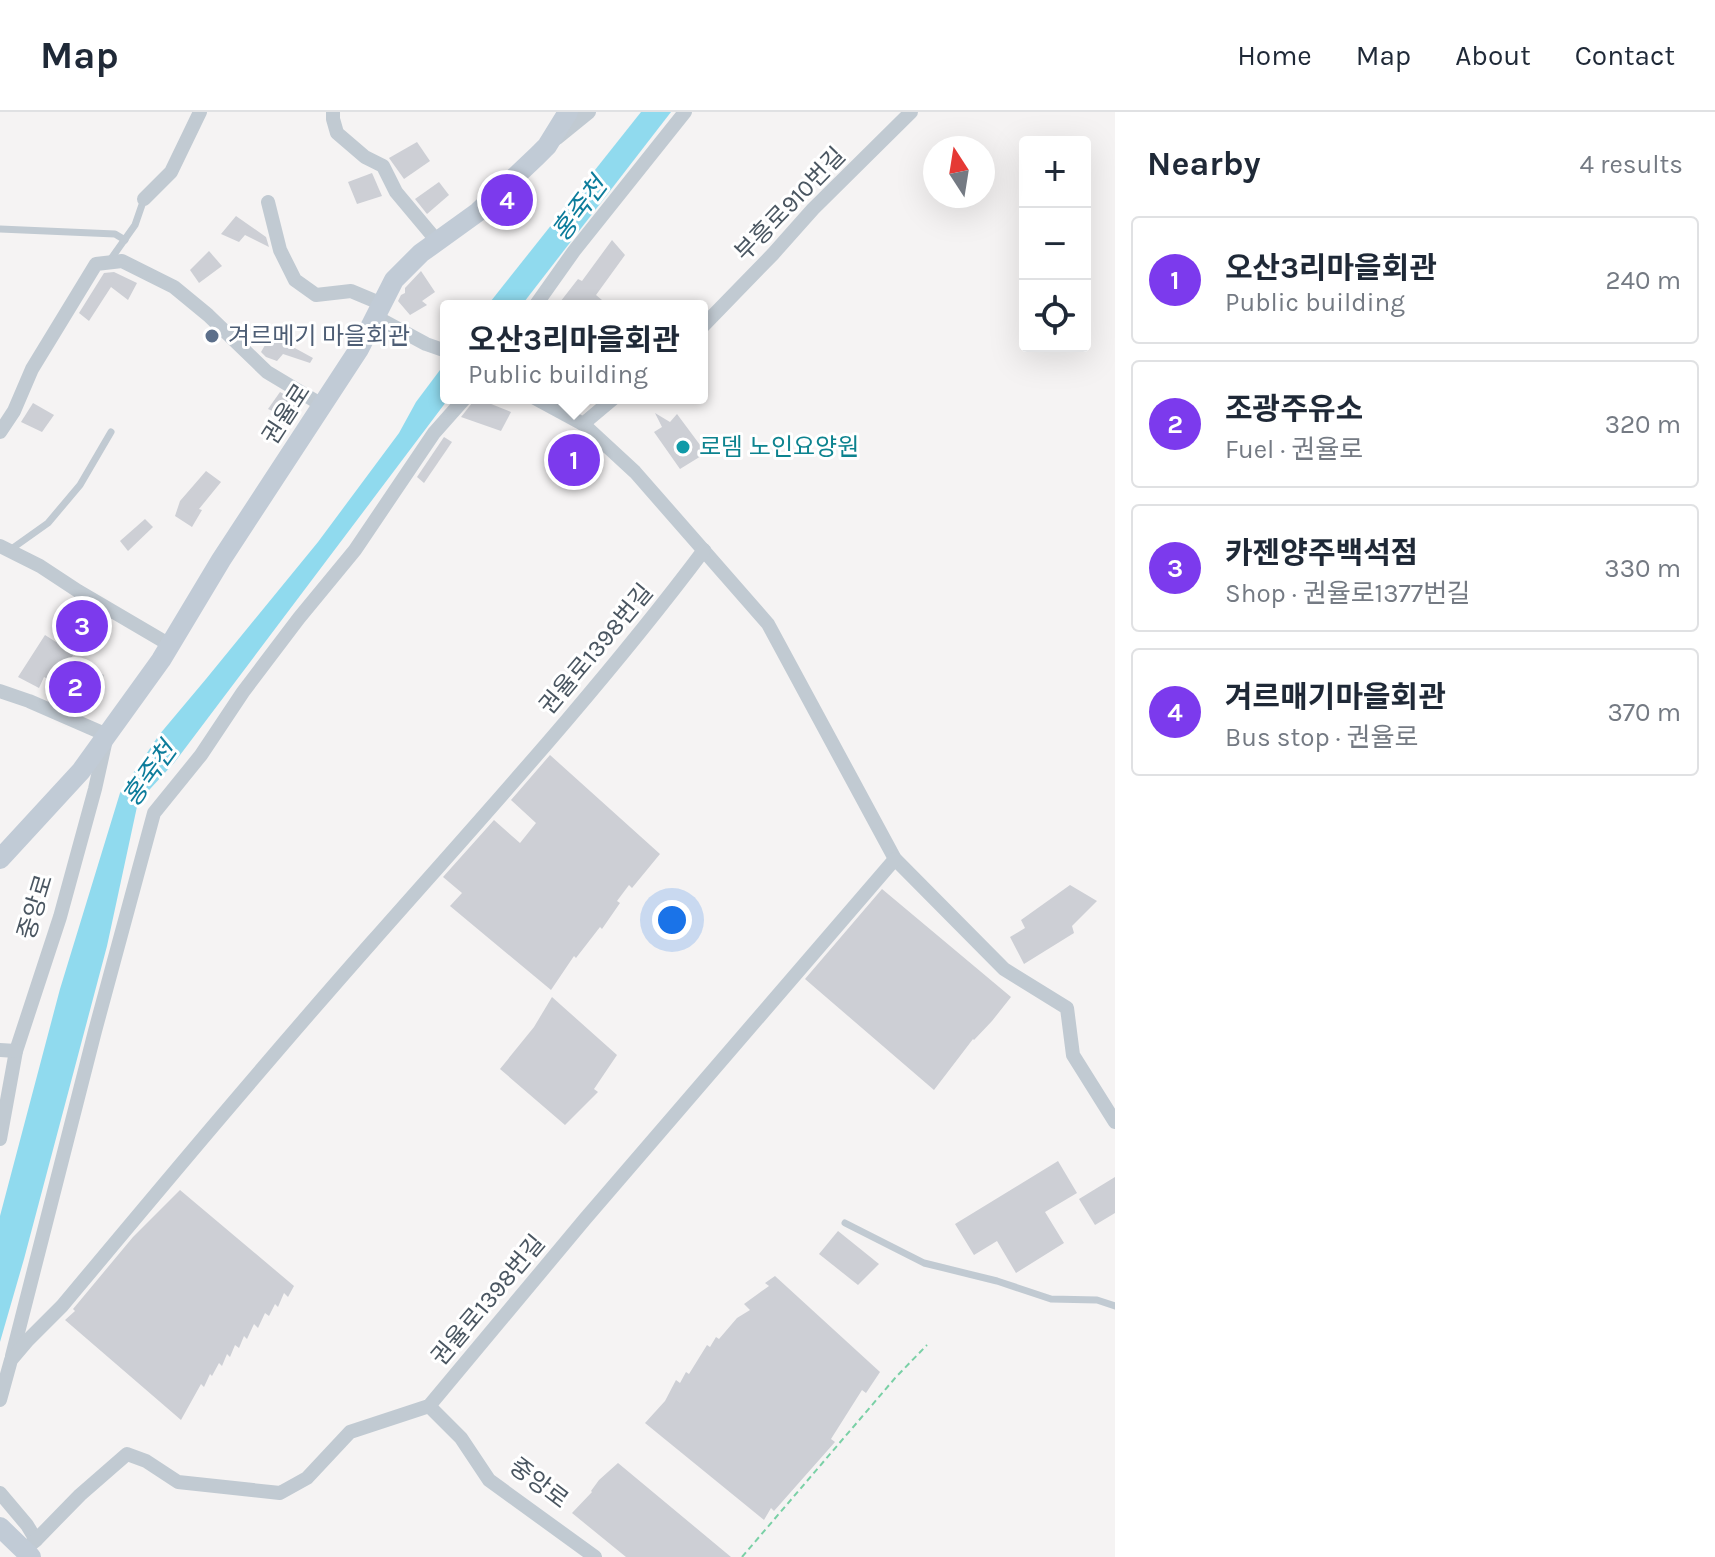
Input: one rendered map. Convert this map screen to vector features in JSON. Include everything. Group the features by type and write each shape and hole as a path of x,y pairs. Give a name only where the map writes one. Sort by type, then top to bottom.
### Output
{"main road":[{"name":"권율로","path":"0,859 81,771 170,645 221,560 359,349 394,280 421,253 478,212 547,146 568,112"},
{"path":"0,1527 30,1549"}],"street":[{"path":"144,199 171,172 200,112"},
{"path":"333,112 337,133 365,157 383,166 396,192 437,241"},
{"path":"547,146 589,112"},
{"path":"539,300 574,251 685,112"},
{"name":"부흥로910번길","path":"708,321 813,209 911,112"},
{"path":"268,202 280,250 295,280 316,295 351,291 426,344 440,348"},
{"path":"0,432 14,411 32,369 96,264 122,261 174,287 267,372 322,405"},
{"path":"11,1360 154,813 201,755 243,692 299,618 355,550 434,433 460,404"},
{"path":"546,404 583,424 635,472 768,624 895,859 1004,969 1067,1008 1073,1055 1115,1122"},
{"path":"583,424 607,404"},
{"path":"5,548 170,645"},
{"name":"권율로1398번길","path":"0,1400 11,1360 62,1306 326,994 636,637 704,550"},
{"path":"0,691 107,735"},
{"name":"중앙로","path":"0,1139 16,1051 60,917 107,735"},
{"name":"권율로1398번길","path":"429,1406 585,1219 895,859"},
{"path":"0,1050 16,1051"},
{"path":"30,1549 80,1495 127,1454 146,1461 178,1482 280,1493 307,1478 350,1432 429,1406"},
{"name":"중앙로","path":"429,1406 461,1438 489,1480 595,1557"},
{"path":"0,1493 27,1525 30,1549"}],"lane":[{"path":"108,263 135,225 144,199"},
{"path":"0,229 115,234 125,240"},
{"path":"5,548 48,523 80,485 111,432"},
{"path":"845,1223 924,1263 997,1281 1051,1299 1097,1300 1115,1306"}],"path":[{"path":"742,1557 927,1345"}],"water":[{"path":"641,112 671,112 526,300 492,300"},
{"name":"홍죽천","path":"440,370 440,404 444,404 174,763 138,802 107,946 0,1342 0,1216 60,989 120,793 159,735 318,542 399,433 416,402"}],"building":[{"path":"417,142 430,161 404,179 389,158"},
{"path":"372,173 382,196 357,204 348,182"},
{"path":"439,182 449,195 427,214 415,199"},
{"path":"236,216 266,237 269,247 245,235 239,242 221,234"},
{"path":"612,240 625,255 596,295 602,300 562,300 578,279 582,281"},
{"path":"209,251 222,266 199,283 190,270"},
{"path":"421,271 435,292 422,301 427,305 410,315 398,301"},
{"path":"114,272 137,283 128,300 111,287 89,321 79,313 104,273"},
{"path":"271,335 313,358 310,363 283,354 277,361 266,357 261,352"},
{"path":"280,392 298,402 290,419 268,409"},
{"path":"33,403 54,415 42,432 21,422"},
{"path":"471,404 491,404 511,412 501,431 461,417"},
{"name":"로뎀 노인요양원","path":"655,413 670,422 677,414 706,453 680,469 654,432 662,427"},
{"path":"444,437 452,442 424,483 417,477"},
{"path":"566,440 596,463 578,478 552,458"},
{"path":"206,471 221,482 199,509 202,510 192,527 175,516 180,501"},
{"path":"145,519 153,527 128,551 120,541"},
{"path":"83,605 103,617 71,658 104,675 91,701 44,677 39,688 18,677 45,635 56,642"},
{"path":"550,755 660,854 632,888 629,885 602,929 600,927 576,958 574,956 551,990 450,906 462,893 443,877 494,820 520,843 536,823 511,800"},
{"path":"1070,885 1097,901 1072,926 1074,933 1024,964 1010,937 1025,928 1021,920"},
{"path":"882,889 1011,997 973,1039 934,1090 805,979"},
{"path":"552,997 617,1055 594,1089 598,1092 565,1125 500,1069 534,1027"},
{"path":"1058,1161 1077,1193 1045,1212 1064,1243 1016,1273 997,1241 974,1255 955,1224"},
{"path":"1115,1177 1115,1213 1095,1225 1079,1199"},
{"path":"180,1190 294,1286 288,1297 284,1293 278,1307 275,1304 269,1316 265,1313 258,1328 254,1324 239,1348 235,1345 230,1357 227,1354 222,1366 219,1363 204,1387 201,1384 181,1420 65,1320 133,1237"},
{"path":"838,1231 879,1264 858,1285 819,1254"},
{"path":"775,1276 880,1372 866,1393 862,1390 831,1439 835,1442 774,1511 771,1508 764,1520 645,1423 665,1401 676,1380 680,1383 707,1345 710,1347 716,1337 719,1339 737,1318 750,1310 744,1304 769,1286 765,1283"},
{"path":"618,1463 731,1557 626,1557 572,1513 599,1480"}],"place":[{"name":"겨르매기마을회관","path":"507,200"},
{"name":"겨르메기 마을회관","path":"212,336"},
{"name":"로뎀 노인요양원","path":"683,447"},
{"name":"오산3리마을회관","path":"574,460"},
{"name":"카젠양주백석점","path":"82,626"},
{"name":"조광주유소","path":"75,687"}]}
